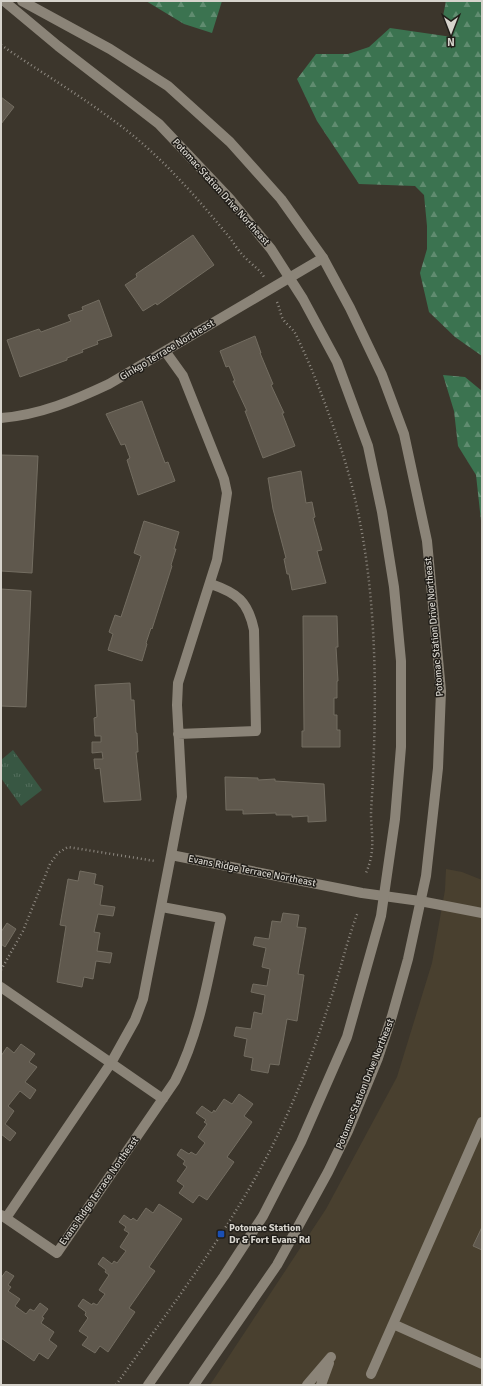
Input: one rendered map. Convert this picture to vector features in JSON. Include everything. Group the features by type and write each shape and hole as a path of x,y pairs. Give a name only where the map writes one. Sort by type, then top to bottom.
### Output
{"street":[{"name":"Potomac Station Drive Northeast","path":"4,1 58,46 159,124 230,199 271,249 290,278 337,362 368,446 382,512 394,586 401,661 401,747 396,819 385,896 347,1037 301,1142 255,1228 224,1276 148,1385"},
{"name":"Potomac Station Drive Northeast","path":"22,1 110,50 168,86 230,142 281,199 323,258 350,308 382,375 404,434 427,541 441,691 438,768 431,836 408,959 392,1016 378,1058 348,1131 309,1209 277,1265 194,1385"},
{"name":"Ginkgo Terrace Northeast","path":"1,418 40,411 75,400 109,384 323,258"},
{"path":"165,351 182,376 226,486 227,493 218,560 178,683 176,705 182,797 170,860"},
{"path":"178,734 256,730 254,630 251,615 243,602 231,591 211,584"},
{"name":"Evans Ridge Terrace Northeast","path":"162,907 221,918 201,1011 192,1043 175,1081 57,1253 4,1216 111,1063 135,1020 143,998 170,860 385,896"},
{"path":"385,896 482,913"},
{"path":"1,987 163,1099"},
{"path":"371,1374 482,1122"},
{"path":"393,1324 482,1364"},
{"path":"307,1385 331,1357"},
{"path":"316,1385 331,1357"},
{"path":"321,1385 331,1357"},
{"path":"326,1385 331,1357"}],"path":[{"path":"1,45 110,118 156,156 196,197 252,264 260,269 281,309 283,318 294,332 314,375 337,435 352,491 363,540 372,605 375,670 375,734 371,817 374,836 373,851 366,873"},
{"path":"1,970 23,931 50,864 58,852 68,847 170,860"},
{"path":"116,1385 225,1228 261,1167 287,1115 329,1006 350,933 358,912"}],"shaded area":[{"path":"446,869 462,872 482,880 482,1385 210,1385 326,1209 397,1077 432,963 445,890"}],"green space":[{"path":"146,1 222,1 212,33 184,24"},
{"path":"446,1 482,1 482,356 455,337 429,312 420,273 427,249 427,226 424,195 415,186 359,184 317,121 297,79 316,54 348,54 369,47 390,28 452,37 443,16"},
{"path":"443,375 465,377 482,391 482,530 476,475 458,446 454,411"},
{"path":"13,750 42,790 21,806 1,778 1,760"}],"building":[{"path":"1,97 14,107 1,124"},
{"path":"193,235 214,265 157,305 156,303 143,311 125,285 137,277 136,274"},
{"path":"99,300 112,336 97,341 98,344 82,350 83,352 67,358 67,360 20,377 7,340 39,329 41,332 71,321 68,315 83,310 82,307"},
{"path":"255,336 260,353 273,384 271,385 284,413 282,413 295,446 263,458 245,411 247,411 233,381 235,381 229,366 226,367 220,351"},
{"path":"142,401 165,463 168,462 175,481 138,495 127,460 130,458 125,444 121,445 106,414"},
{"path":"1,455 38,456 32,573 1,571"},
{"path":"301,471 306,503 312,502 315,517 313,518 322,550 317,551 326,583 292,590 284,559 286,558 273,509 268,478"},
{"path":"144,521 179,532 174,549 176,549 171,565 172,566 152,629 151,628 146,643 142,661 108,650 113,634 109,632 115,615 121,617 141,556 134,553"},
{"path":"1,589 31,591 26,707 1,706"},
{"path":"303,616 337,616 338,647 336,647 338,681 337,698 334,698 334,715 337,715 337,730 340,730 340,747 302,747 302,731 304,731"},
{"path":"130,683 131,700 134,700 138,752 136,752 141,800 104,802 100,768 95,769 94,759 103,759 102,752 92,753 92,742 101,742 101,736 95,736 94,718 97,717 95,685"},
{"path":"225,777 258,778 258,780 275,779 275,781 324,784 326,821 308,822 308,816 292,817 292,815 276,815 276,813 243,814 243,810 226,810"},
{"path":"80,871 96,874 94,884 103,886 100,905 115,907 113,916 98,914 94,932 100,933 97,951 112,953 110,963 96,961 93,979 84,977 82,987 57,982 66,926 60,925 68,879 78,881"},
{"path":"283,913 299,915 297,927 306,928 298,974 304,975 297,1021 287,1019 279,1065 270,1064 268,1073 251,1070 253,1058 244,1056 247,1039 234,1036 236,1027 251,1029 254,1012 262,1014 265,995 251,992 253,984 267,986 270,969 262,967 266,948 253,945 255,937 269,939 272,921 281,922"},
{"path":"7,923 16,929 5,947 1,944 1,932"},
{"path":"21,1044 35,1054 29,1062 37,1067 25,1082 36,1090 30,1099 20,1091 8,1106 14,1111 5,1124 16,1133 10,1141 1,1134 1,1056 7,1047 14,1053"},
{"path":"239,1094 253,1104 244,1116 252,1122 227,1157 234,1162 207,1200 199,1195 193,1203 179,1193 184,1186 177,1181 187,1167 183,1164 185,1161 177,1155 181,1149 189,1154 191,1152 196,1155 205,1143 198,1137 207,1124 204,1122 206,1120 196,1113 202,1106 212,1113 214,1110 215,1112 224,1099 232,1104"},
{"path":"159,1204 182,1219 149,1267 155,1271 129,1308 135,1312 108,1352 100,1346 95,1353 82,1345 88,1337 79,1331 88,1318 85,1315 86,1312 78,1306 83,1299 92,1305 93,1303 97,1305 105,1294 99,1290 109,1275 105,1272 106,1270 98,1264 103,1257 112,1264 114,1261 117,1263 126,1251 120,1247 129,1233 124,1230 126,1227 119,1222 124,1215 131,1220 133,1218 137,1221 146,1208 153,1213"},
{"path":"482,1227 482,1250 473,1246"},
{"path":"6,1271 14,1276 8,1285 11,1287 8,1291 20,1299 15,1306 26,1314 30,1309 34,1311 40,1303 48,1309 42,1317 44,1318 41,1323 54,1332 49,1340 57,1346 48,1359 39,1353 34,1361 1,1338 1,1278"}],"place":[{"name":"Potomac Station Dr & Fort Evans Rd","path":"221,1234"}]}
